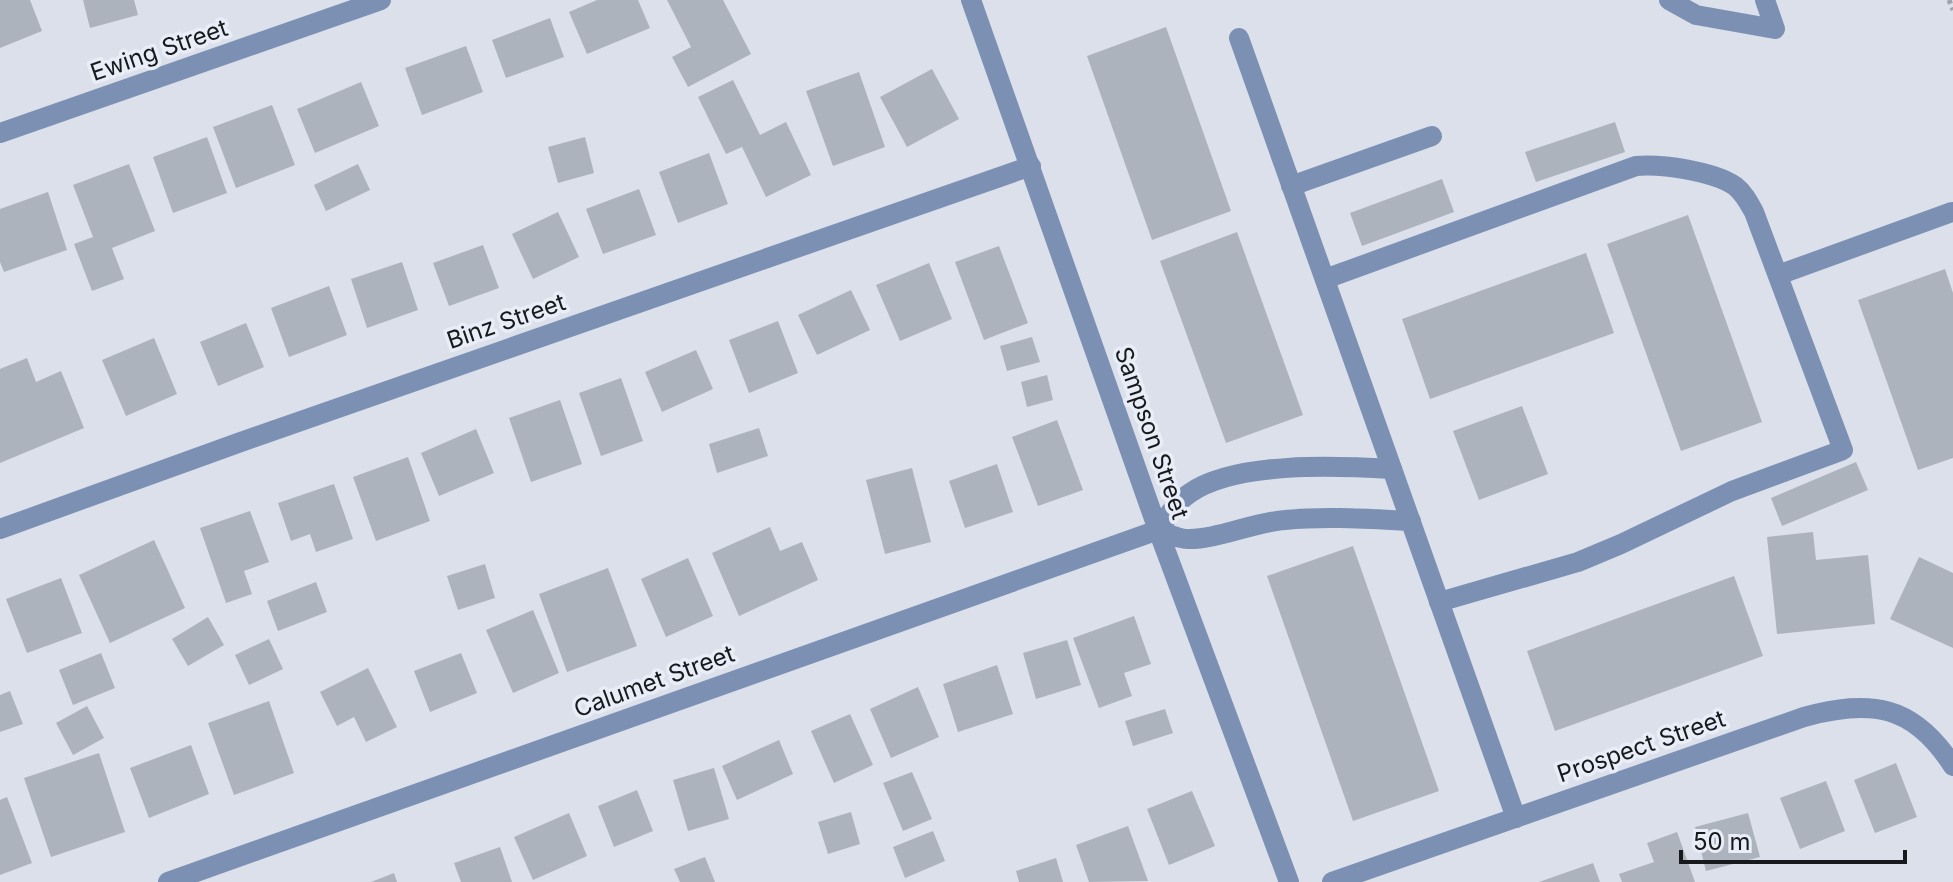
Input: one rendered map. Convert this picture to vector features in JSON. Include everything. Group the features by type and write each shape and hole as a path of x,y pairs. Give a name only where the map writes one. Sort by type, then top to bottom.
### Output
{"street":[{"name":"Ewing Street","path":"0,133 381,0"},
{"name":"Sampson Street","path":"971,0 1158,530 1289,882"},
{"path":"1669,0 1696,15 1775,29 1765,0"},
{"path":"1239,38 1516,818"},
{"path":"1291,186 1432,136"},
{"path":"1325,279 1636,166 1650,165 1720,179 1745,195 1754,212 1843,450 1732,491 1578,562 1439,602"},
{"name":"Binz Street","path":"0,529 1031,166"},
{"path":"1778,275 1952,212"},
{"path":"1392,469 1335,465 1256,472 1220,480 1192,491 1177,504 1158,530 1185,540 1209,537 1251,524 1285,520 1411,521"},
{"name":"Calumet Street","path":"168,882 1158,530"},
{"name":"Prospect Street","path":"1332,882 1804,717 1835,709 1861,706 1893,712 1916,724 1939,744 1953,766"}],"path":[{"path":"1949,0 1953,10"}],"building":[{"path":"0,0 30,0 42,31 0,48"},
{"path":"83,0 134,0 138,15 90,28"},
{"path":"597,0 638,0 650,28 587,54 569,12"},
{"path":"667,0 723,0 751,54 688,87 672,57 691,47"},
{"path":"550,18 564,57 506,78 492,40"},
{"path":"1166,27 1231,211 1152,240 1087,56"},
{"path":"466,46 483,92 422,115 405,68"},
{"path":"932,69 959,119 907,147 880,97"},
{"path":"859,72 885,147 833,166 806,91"},
{"path":"733,80 760,135 786,122 811,175 766,197 742,147 726,154 698,97"},
{"path":"361,82 379,126 315,153 297,109"},
{"path":"272,105 295,165 236,188 213,127"},
{"path":"1615,122 1625,152 1536,182 1525,152"},
{"path":"207,137 227,193 173,213 153,157"},
{"path":"585,137 594,173 558,183 548,147"},
{"path":"709,153 728,204 678,223 659,172"},
{"path":"129,164 155,231 112,248 124,279 92,291 74,244 93,237 73,185"},
{"path":"358,164 370,190 326,211 314,185"},
{"path":"1442,179 1454,212 1362,246 1350,213"},
{"path":"639,189 656,235 603,254 586,209"},
{"path":"48,192 67,250 4,272 0,262 0,209"},
{"path":"558,212 579,257 533,279 512,234"},
{"path":"1688,215 1762,422 1681,451 1607,244"},
{"path":"1237,232 1303,415 1226,443 1160,261"},
{"path":"483,245 499,288 449,306 433,263"},
{"path":"999,246 1028,323 984,340 955,262"},
{"path":"1586,253 1614,333 1430,399 1402,319"},
{"path":"402,262 418,310 367,328 351,279"},
{"path":"929,263 952,319 900,341 876,285"},
{"path":"1945,269 1953,293 1953,458 1918,470 1858,300"},
{"path":"329,286 347,335 289,357 271,308"},
{"path":"851,290 870,330 817,355 798,315"},
{"path":"778,321 798,373 749,393 729,340"},
{"path":"246,323 264,367 218,386 200,342"},
{"path":"1032,337 1040,362 1007,371 1000,346"},
{"path":"154,338 177,394 126,416 102,360"},
{"path":"696,350 713,389 662,412 645,372"},
{"path":"27,358 36,382 61,371 84,428 0,463 0,369"},
{"path":"1047,375 1053,400 1027,407 1021,382"},
{"path":"621,378 643,441 601,456 579,393"},
{"path":"560,400 582,464 531,482 509,418"},
{"path":"1522,406 1548,474 1479,500 1453,431"},
{"path":"1057,420 1083,490 1038,506 1012,437"},
{"path":"759,428 768,456 717,473 709,444"},
{"path":"476,429 494,473 439,496 421,453"},
{"path":"408,457 430,521 376,541 353,477"},
{"path":"1856,462 1868,490 1782,526 1771,498"},
{"path":"997,464 1013,512 965,528 949,481"},
{"path":"912,468 931,542 885,554 866,480"},
{"path":"334,484 353,539 316,552 310,534 291,541 278,503"},
{"path":"250,511 269,562 244,571 252,594 226,603 200,528"},
{"path":"770,527 780,551 802,542 818,580 739,616 712,553"},
{"path":"1813,532 1816,560 1868,555 1875,624 1777,634 1767,537"},
{"path":"154,540 185,608 110,643 79,575"},
{"path":"1353,546 1439,791 1353,821 1267,576"},
{"path":"1919,557 1953,573 1953,648 1890,619"},
{"path":"688,558 713,616 666,637 641,579"},
{"path":"485,564 495,598 458,610 447,576"},
{"path":"608,568 637,646 567,672 539,594"},
{"path":"1734,576 1763,656 1555,731 1527,651"},
{"path":"61,578 82,633 27,653 6,599"},
{"path":"316,582 327,612 278,631 267,601"},
{"path":"533,610 559,673 513,693 486,630"},
{"path":"1134,616 1151,664 1124,673 1132,696 1099,708 1073,638"},
{"path":"208,617 224,645 188,666 172,639"},
{"path":"269,639 283,669 249,685 235,655"},
{"path":"1067,640 1081,685 1036,699 1023,653"},
{"path":"101,653 115,688 73,705 59,670"},
{"path":"461,653 477,693 430,712 414,671"},
{"path":"997,665 1013,714 958,732 943,684"},
{"path":"368,668 397,727 366,742 354,717 337,726 320,692"},
{"path":"918,687 939,737 891,758 870,709"},
{"path":"10,691 23,724 0,732 0,695"},
{"path":"269,701 294,773 234,795 208,723"},
{"path":"87,706 104,738 73,755 56,723"},
{"path":"1165,709 1173,733 1133,746 1125,721"},
{"path":"850,714 873,765 834,783 811,731"},
{"path":"779,740 793,774 737,800 722,766"},
{"path":"191,745 209,794 149,818 130,768"},
{"path":"99,753 125,832 51,857 24,778"},
{"path":"1896,763 1917,817 1875,833 1854,780"},
{"path":"714,768 729,819 688,831 673,780"},
{"path":"912,772 932,819 903,831 883,783"},
{"path":"1826,781 1845,831 1800,849 1780,798"},
{"path":"637,790 653,831 614,847 598,806"},
{"path":"1192,791 1215,846 1169,865 1147,809"},
{"path":"7,797 32,863 0,875 0,800"},
{"path":"851,812 860,844 828,854 818,822"},
{"path":"569,813 587,856 533,880 514,837"},
{"path":"1748,813 1760,857 1706,871 1695,827"},
{"path":"1128,826 1148,881 1089,882 1076,845"},
{"path":"933,831 945,861 905,878 893,847"},
{"path":"1677,832 1695,882 1622,882 1619,874 1654,862 1647,843"},
{"path":"500,847 512,882 461,882 454,863"},
{"path":"705,857 715,882 680,882 674,869"},
{"path":"1056,858 1063,882 1019,882 1016,871"},
{"path":"1593,863 1600,882 1539,882"},
{"path":"394,873 397,882 371,882"}]}
